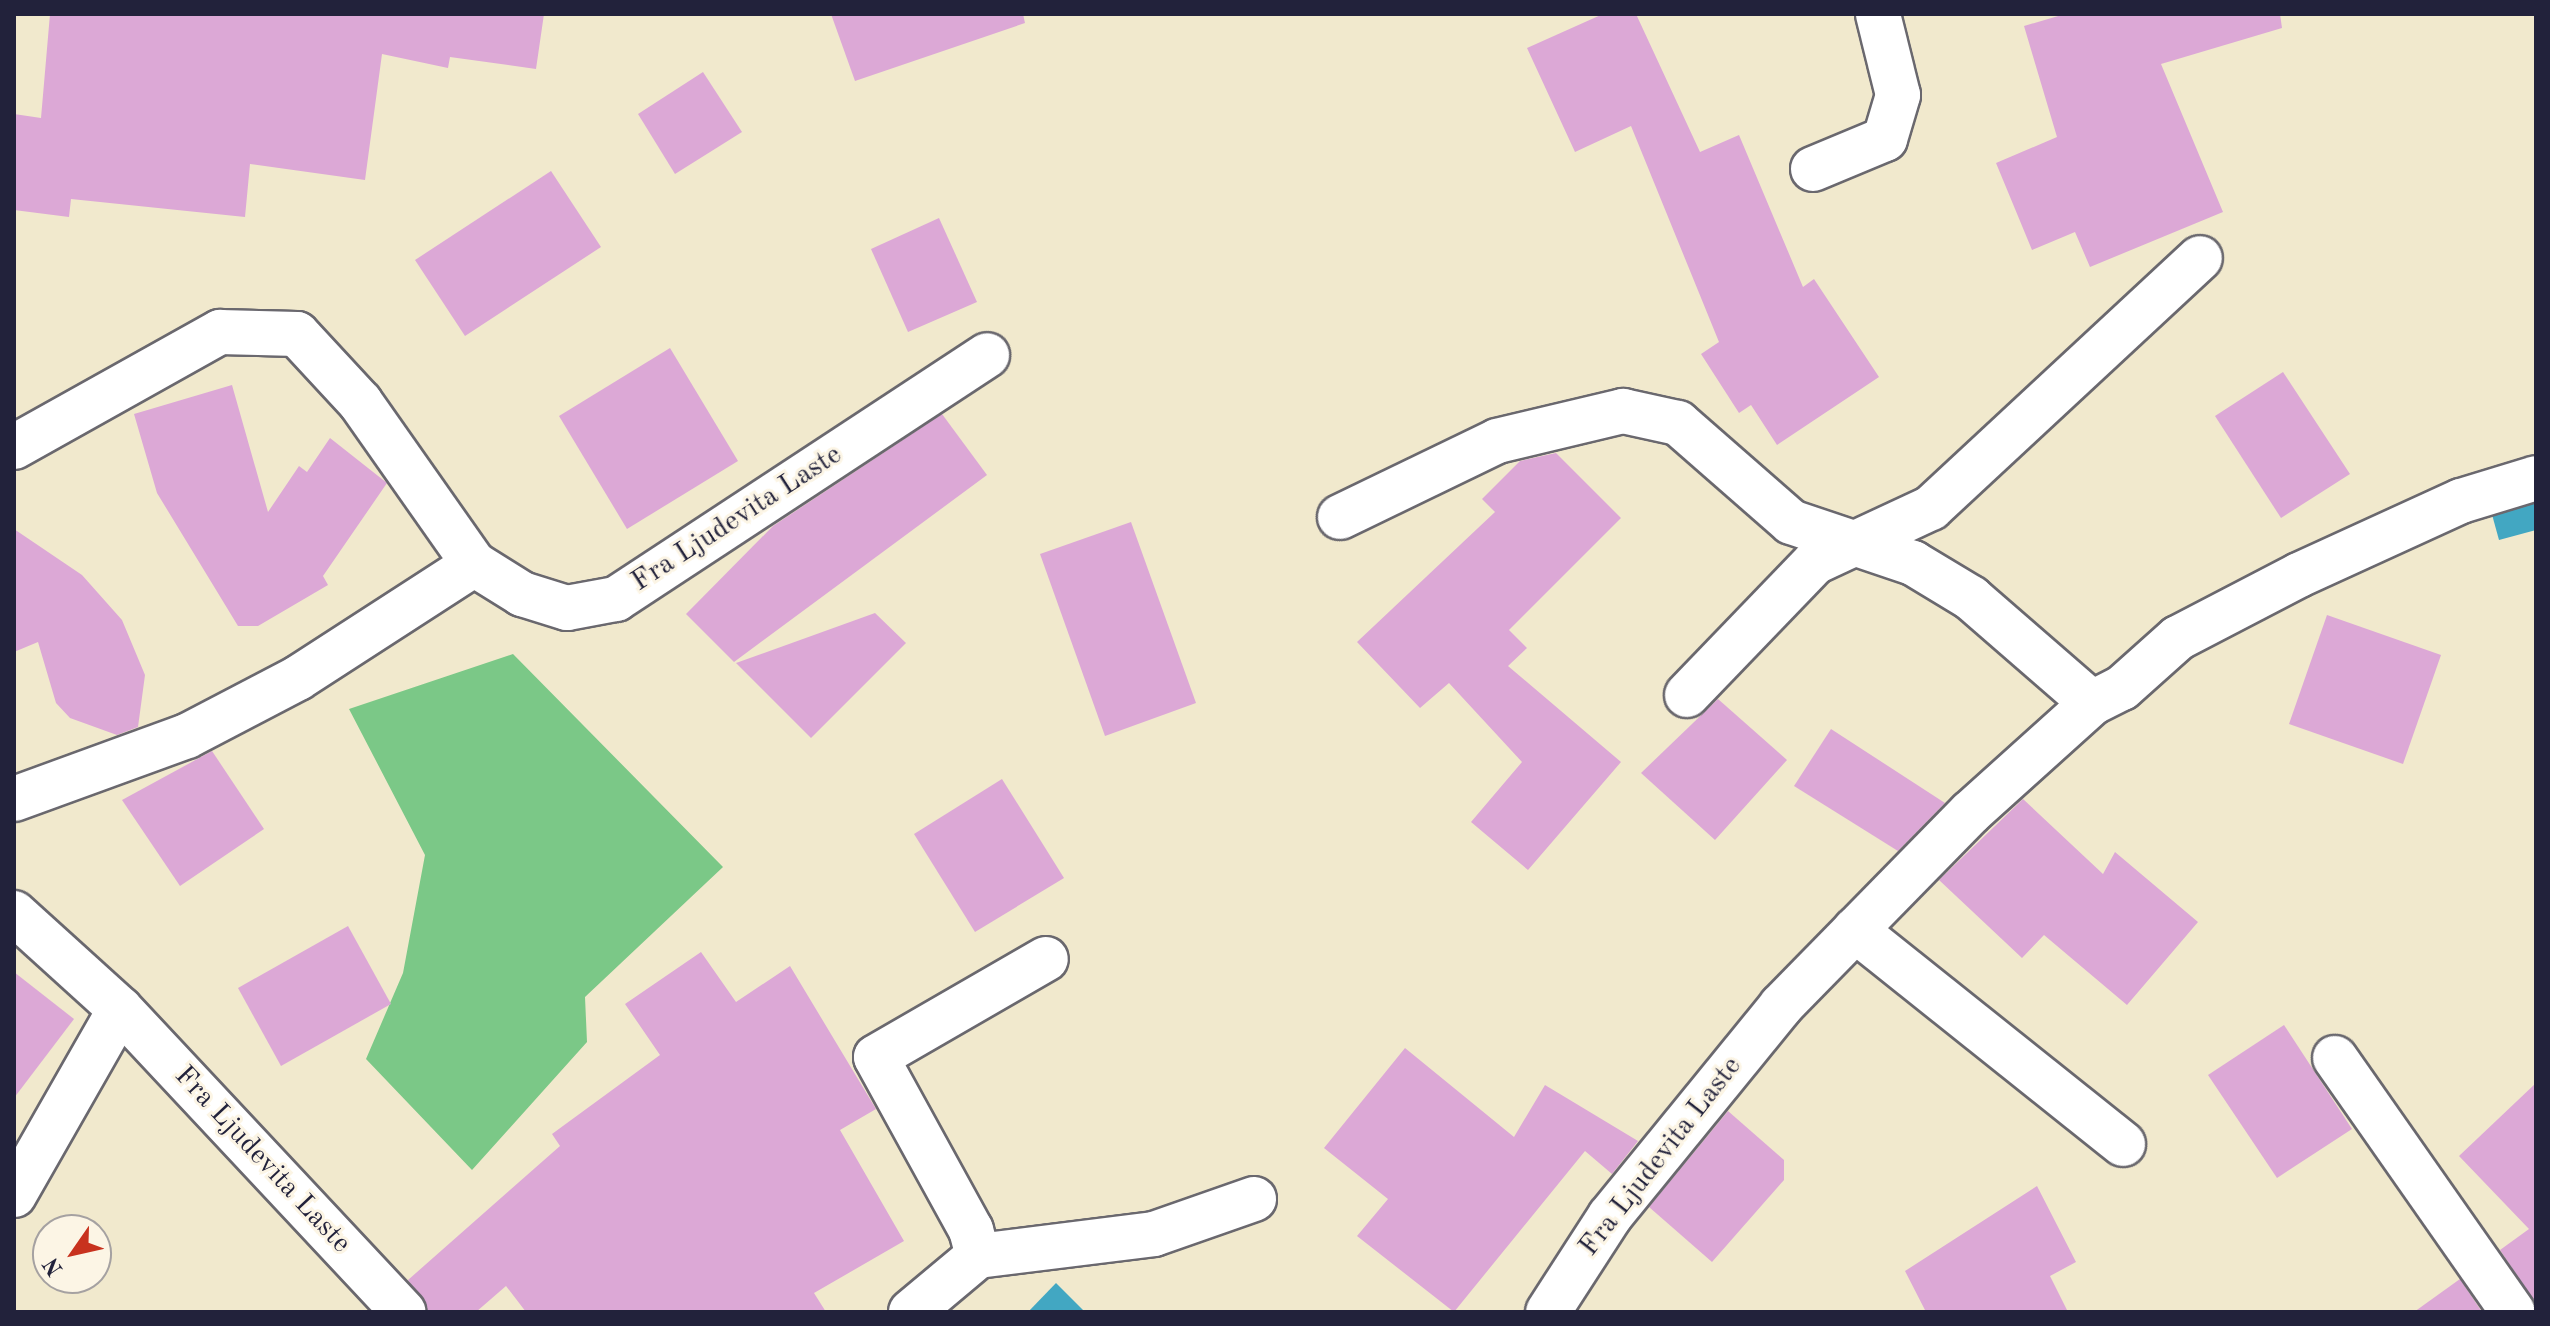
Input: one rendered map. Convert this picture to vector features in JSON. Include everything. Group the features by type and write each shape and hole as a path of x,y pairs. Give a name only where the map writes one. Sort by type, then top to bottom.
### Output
{"street":[{"path":"1813,169 1885,139 1898,95 1878,14"},
{"path":"1687,695 1815,562 1860,544 1931,508 2200,258"},
{"name":"Fra Ljudevita Laste","path":"14,447 220,332 297,334 360,402 474,564 522,594 567,608 616,599 987,355"},
{"path":"1340,517 1497,441 1623,411 1678,423 1791,522 1860,544 1971,598 2092,703"},
{"name":"Fra Ljudevita Laste","path":"1548,1312 1610,1216 1781,1006 1855,930 2092,703 2122,688 2178,638 2299,575 2461,501 2536,478"},
{"path":"14,799 187,736 298,678 474,564"},
{"name":"Fra Ljudevita Laste","path":"14,913 120,1009 404,1312"},
{"path":"1855,930 2123,1144"},
{"path":"978,1256 971,1230 876,1057 1046,959"},
{"path":"14,1195 120,1009"},
{"path":"2335,1058 2513,1312"},
{"path":"911,1312 978,1256 1154,1234 1254,1199"}],"green space":[{"path":"513,654 723,867 585,997 587,1042 472,1170 366,1059 403,973 425,855 349,709"}],"water":[{"path":"2536,486 2536,530 2499,540 2488,500"},
{"path":"1056,1283 1085,1312 1028,1312"}],"building":[{"path":"50,14 544,14 536,69 450,57 448,68 382,54 365,180 250,164 245,217 71,199 69,217 14,210 14,114 41,118"},
{"path":"831,14 1023,14 1025,23 855,81"},
{"path":"1603,14 1636,14 1700,152 1739,135 1803,287 1814,279 1879,377 1777,445 1751,405 1739,413 1701,354 1719,342 1631,126 1575,152 1527,48"},
{"path":"2065,14 2280,14 2282,28 2161,64 2223,212 2090,267 2075,232 2032,250 1996,163 2057,137 2024,26"},
{"path":"703,72 742,132 675,174 638,114"},
{"path":"551,171 601,247 465,336 415,260"},
{"path":"939,218 977,302 908,332 871,249"},
{"path":"670,348 738,461 627,529 559,416"},
{"path":"2283,372 2350,474 2281,518 2215,416"},
{"path":"232,385 268,512 299,466 307,472 330,438 387,483 323,576 328,585 258,626 238,626 157,493 134,414"},
{"path":"942,414 987,475 734,662 686,614 773,526"},
{"path":"1556,453 1621,518 1509,630 1527,648 1508,666 1621,762 1528,870 1471,822 1522,762 1449,683 1420,708 1357,642 1495,512 1482,499 1520,461"},
{"path":"1131,522 1196,703 1105,736 1040,554"},
{"path":"14,529 82,575 122,620 145,675 138,727 117,735 70,718 56,703 38,642 14,652"},
{"path":"875,613 906,643 811,738 736,663"},
{"path":"2327,615 2441,655 2403,764 2289,724"},
{"path":"1718,699 1787,760 1715,840 1641,773"},
{"path":"1831,729 1945,803 1898,851 1794,786"},
{"path":"212,751 264,829 180,886 122,800"},
{"path":"1002,779 1064,878 975,932 914,834"},
{"path":"2023,799 2103,874 2115,852 2198,922 2127,1005 2044,935 2022,958 1939,880"},
{"path":"348,926 391,1004 281,1066 238,988"},
{"path":"701,952 736,1002 790,966 876,1109 840,1130 904,1241 814,1293 826,1312 526,1312 506,1286 476,1312 428,1312 408,1280 560,1146 552,1134 660,1055 625,1004"},
{"path":"14,972 74,1019 14,1098"},
{"path":"2284,1025 2352,1129 2277,1178 2208,1075"},
{"path":"1405,1048 1514,1137 1545,1085 1638,1141 1612,1174 1585,1151 1454,1312 1357,1236 1388,1199 1324,1148"},
{"path":"2536,1083 2536,1304 2500,1250 2529,1229 2459,1156"},
{"path":"1728,1111 1784,1160 1784,1180 1712,1262 1649,1207"},
{"path":"2037,1186 2076,1262 2050,1276 2068,1312 1926,1312 1905,1271"},
{"path":"2460,1279 2482,1312 2414,1312"}]}
